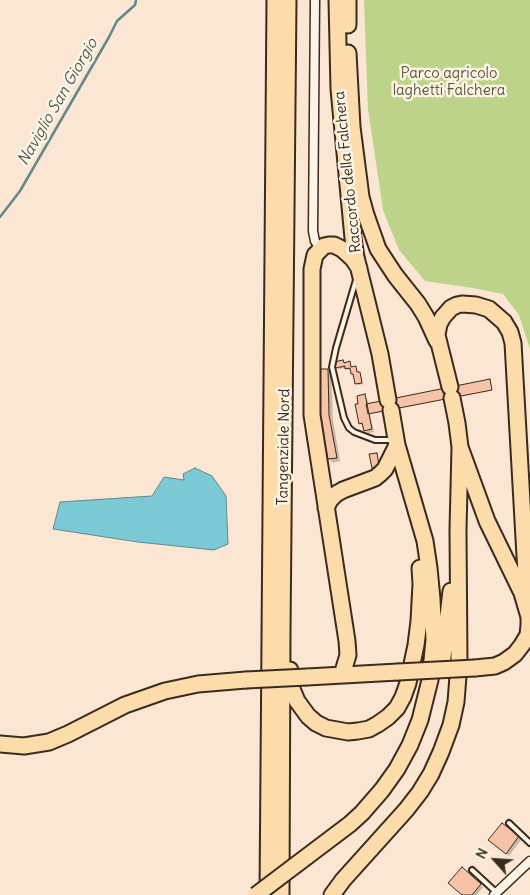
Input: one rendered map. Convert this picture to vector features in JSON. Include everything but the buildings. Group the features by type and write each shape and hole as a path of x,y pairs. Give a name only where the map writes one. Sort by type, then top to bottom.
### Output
{"highway":[{"name":"Tangenziale Nord","path":"268,895 275,0"},
{"name":"Tangenziale Nord","path":"281,895 288,0"},
{"name":"Raccordo della Falchera","path":"337,0 340,98 353,238 380,354 397,442 417,516"},
{"name":"Raccordo della Falchera","path":"348,0 348,62 352,127 363,206 378,249 395,275 418,304 441,350"},
{"path":"359,268 353,259 338,247 329,245 320,249 312,263 312,415 347,641 359,660 377,673"},
{"path":"0,744 24,746 49,742 125,705 173,689 198,684 246,680 335,676 377,673 398,672 474,668 488,667 510,659 526,639 530,621 513,343 510,332 500,318 489,309 468,304 457,305 446,312 439,324 437,335 451,392 460,447 458,530 459,663 457,689 451,725 442,752 420,792 332,895"},
{"path":"326,508 336,494 375,478 380,474 385,469 397,442"},
{"path":"460,447 487,521 528,609"},
{"path":"321,474 336,483 358,485"},
{"path":"268,895 350,824 374,800 404,757 420,720 430,680 434,640 429,568 425,541 417,516"},
{"path":"282,631 292,689 302,709 312,719 326,728 348,732 368,729 388,717 397,708 403,697 416,645 421,584 417,516"},
{"path":"256,895 347,836 373,812 402,776 422,738 434,704 440,677 458,530"},
{"path":"335,676 347,641"}],"street":[{"path":"315,0 313,231 315,241 320,249"},
{"path":"496,894 530,861"}],"lane":[{"path":"359,268 332,367 344,418 349,428 354,432 375,440 397,442"},
{"path":"509,823 530,844"},
{"path":"472,870 496,894"}],"green space":[{"name":"Parco agricolo laghetti Falchera","path":"364,0 530,0 530,349 519,315 503,294 425,281 399,250 383,210 368,109"}],"water":[{"path":"195,468 212,476 226,496 228,544 214,550 138,542 53,529 60,502 152,496 164,477 184,480 183,474"}],"waterway":[{"name":"Naviglio San Giorgio","path":"0,217 20,191 117,21 135,5 136,0"}]}
